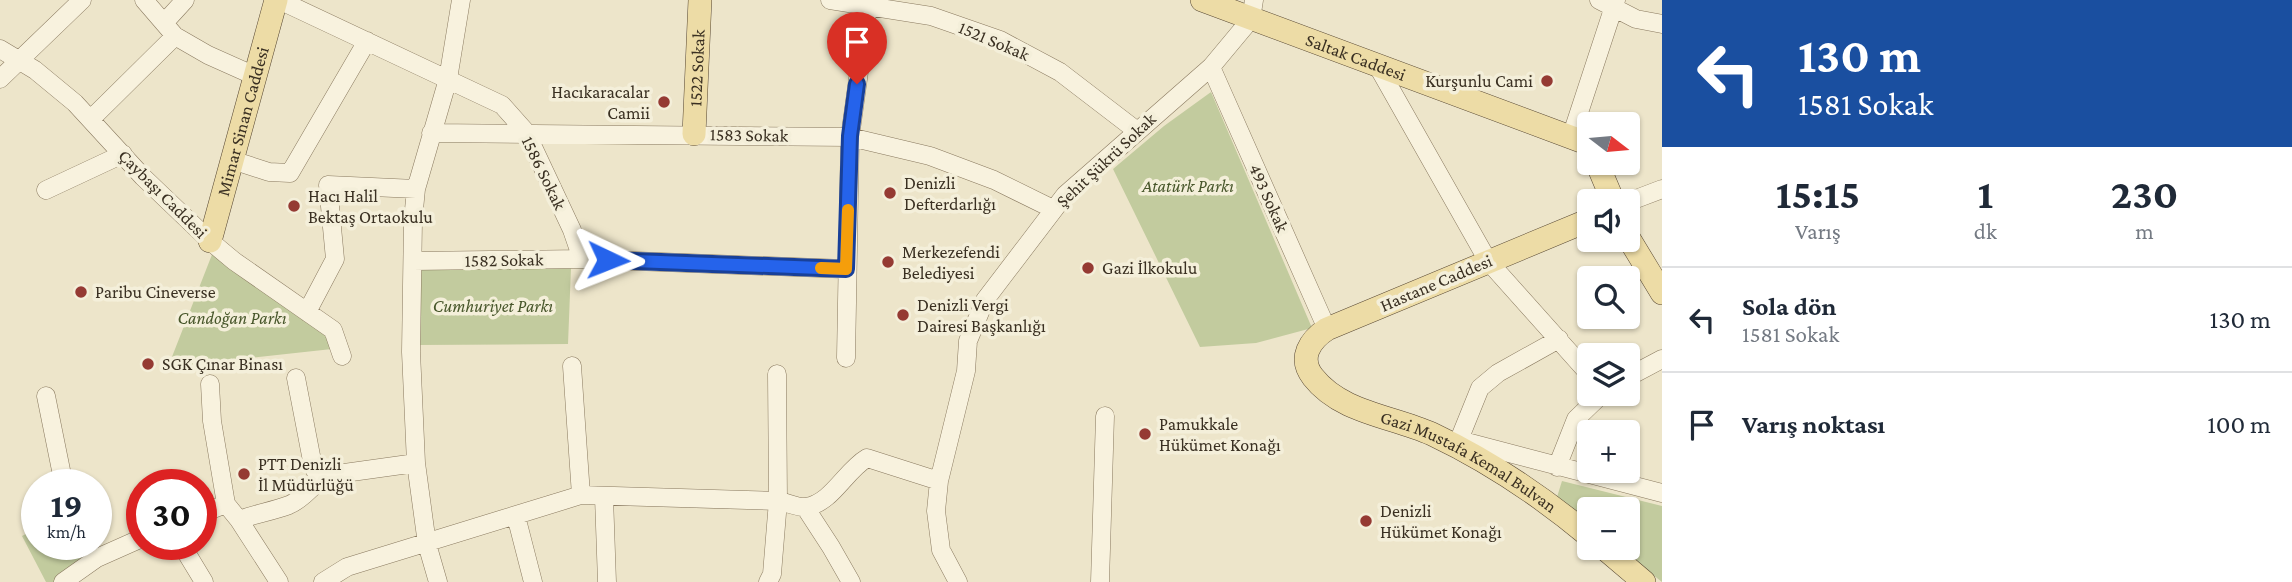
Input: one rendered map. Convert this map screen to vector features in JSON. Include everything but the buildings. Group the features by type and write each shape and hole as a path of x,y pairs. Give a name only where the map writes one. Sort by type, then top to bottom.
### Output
{"main road":[{"name":"Mimar Sinan Caddesi","path":"210,241 278,0"},
{"name":"1522 Sokak","path":"694,134 700,0"},
{"name":"Saltak Caddesi","path":"1202,0 1252,9 1377,65 1577,139"},
{"name":"Hastane Caddesi","path":"1339,402 1317,382 1307,368 1306,357 1314,338 1327,329 1577,225"},
{"path":"1637,252 1662,293"},
{"name":"Gazi Mustafa Kemal Bulvan","path":"1339,402 1432,435 1499,470 1577,526"},
{"path":"1618,560 1644,582"}],"street":[{"path":"0,79 82,0"},
{"path":"144,0 170,30 208,55 255,76"},
{"path":"91,119 170,30 186,0"},
{"name":"1586 Sokak","path":"278,0 502,106 526,132 572,230 582,260"},
{"path":"438,582 427,544 416,463 411,351 413,261 416,188 448,79 461,0"},
{"name":"1521 Sokak","path":"830,0 931,16 1000,40 1060,72 1137,131"},
{"path":"1586,112 1609,3 1636,19 1662,23"},
{"path":"846,350 850,136 868,6"},
{"name":"Şehit Şükrü Sokak","path":"958,582 941,550 936,511 939,481 966,363 968,341 985,300 1065,195 1211,67 1252,9"},
{"path":"232,160 269,172 290,173 367,41"},
{"name":"Çaybaşı Caddesi","path":"0,49 39,72 91,119 143,177 210,241 234,261 333,330 342,356"},
{"path":"1377,65 1488,261 1577,360"},
{"name":"493 Sokak","path":"1211,67 1327,329"},
{"name":"1583 Sokak","path":"431,133 850,136 930,156 994,180 1053,209"},
{"path":"46,190 123,153"},
{"path":"307,312 335,259 328,185 416,188"},
{"path":"1640,197 1662,189"},
{"name":"1582 Sokak","path":"413,261 582,260 846,269"},
{"path":"1459,439 1480,388 1498,373 1559,339"},
{"path":"1640,371 1662,359"},
{"path":"572,366 581,495"},
{"path":"768,582 772,574 778,500 777,374"},
{"path":"296,379 313,466 319,480"},
{"path":"210,384 212,421 226,504 279,582"},
{"path":"46,396 60,469"},
{"path":"1557,467 1576,419 1590,406"},
{"path":"1100,582 1105,416"},
{"path":"1432,435 1459,439 1662,493"},
{"path":"323,582 352,575 427,544 581,495 778,500 805,507 827,496 855,465 867,458 939,481"},
{"path":"239,520 290,505 309,492 319,480 330,475 416,463"},
{"path":"604,497 607,582"},
{"path":"217,508 226,504"},
{"path":"805,507 851,582"},
{"path":"516,516 533,582"},
{"path":"63,582 81,576 89,560"},
{"path":"191,560 204,582"}],"green space":[{"name":"Atatürk Parkı","path":"1211,92 1312,328 1256,343 1200,347 1113,169 1164,126"},
{"name":"Candoğan Parkı","path":"213,252 331,333 332,349 168,367"},
{"name":"Cumhuriyet Parkı","path":"418,266 571,268 568,344 416,345"},
{"path":"1562,481 1626,497 1577,497 1577,513 1557,497"},
{"path":"1640,500 1662,506 1662,582 1634,560 1640,560"},
{"path":"35,560 94,560 63,582 46,582"}],"slow traffic":[{"path":"821,268 846,269 848,210"}],"place":[{"name":"Kurşunlu Cami","path":"1547,81"},
{"name":"Hacıkaracalar Camii","path":"664,102"},
{"name":"Denizli Defterdarlığı","path":"890,193"},
{"name":"Hacı Halil Bektaş Ortaokulu","path":"294,206"},
{"name":"Merkezefendi Belediyesi","path":"888,262"},
{"name":"Gazi İlkokulu","path":"1088,268"},
{"name":"Paribu Cineverse","path":"81,292"},
{"name":"Denizli Vergi Dairesi Başkanlığı","path":"903,315"},
{"name":"SGK Çınar Binası","path":"148,364"},
{"name":"Pamukkale Hükümet Konağı","path":"1145,434"},
{"name":"PTT Denizli İl Müdürlüğü","path":"244,474"},
{"name":"Denizli Hükümet Konağı","path":"1366,521"}],"route":[{"path":"608,260 846,269 850,136 857,84"}]}
